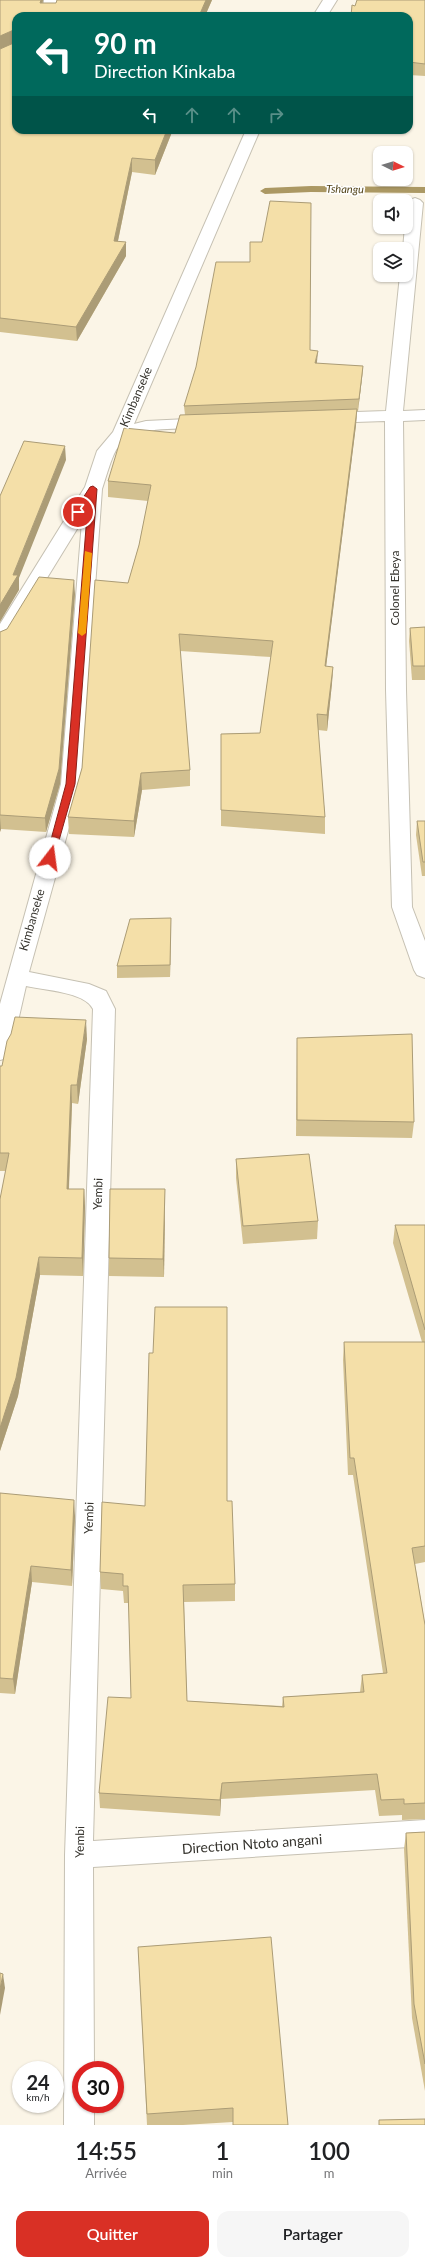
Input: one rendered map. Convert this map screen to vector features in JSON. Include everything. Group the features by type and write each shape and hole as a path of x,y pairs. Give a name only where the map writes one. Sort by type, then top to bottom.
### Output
{"street":[{"path":"50,12 51,0"},
{"path":"322,12 330,0"},
{"name":"Kimbanseke","path":"0,1052 16,977 70,784 93,489 106,450 121,434 251,134"},
{"name":"Colonel Ebeya","path":"415,203 394,415 396,690 402,907 425,970"},
{"path":"306,419 425,415"},
{"path":"121,434 146,426 226,422"},
{"path":"0,639 93,489"},
{"name":"Yembi","path":"16,977 81,989 98,997 104,1010 79,1855 79,2125"},
{"name":"Direction Ntoto angani","path":"79,1855 425,1833"}],"building":[{"path":"0,0 41,0 40,3 56,3 57,0 206,0 201,12 12,12 12,31 0,36"},
{"path":"357,0 425,0 425,64 413,62 413,12 351,12 352,5 355,6"},
{"path":"12,44 12,134 165,134 155,160 132,158 114,241 126,242 76,327 0,318 0,49"},
{"path":"270,201 311,203 310,350 318,351 315,363 363,366 359,399 184,406 196,367 216,262 250,262 250,242 262,242"},
{"path":"357,409 325,666 333,667 327,715 317,714 325,817 221,810 221,734 260,733 273,641 179,634 190,770 141,773 134,821 68,817 82,768 95,580 128,583 139,545 151,485 108,481 124,428 175,433 180,415"},
{"path":"24,441 65,446 13,575 18,575 0,605 0,496"},
{"path":"39,577 74,580 59,769 45,818 0,815 0,632 7,629"},
{"path":"425,627 425,666 413,666 410,628"},
{"path":"417,821 425,821 425,862 423,862"},
{"path":"171,918 170,965 117,966 130,919"},
{"path":"15,1017 86,1020 77,1085 71,1085 67,1189 84,1189 82,1258 39,1257 16,1378 0,1428 0,1199 9,1153 0,1153 0,1066 2,1066 7,1041 11,1034"},
{"path":"412,1034 414,1122 297,1120 297,1038"},
{"path":"309,1154 318,1221 243,1226 236,1159"},
{"path":"110,1189 165,1189 163,1259 109,1258"},
{"path":"395,1225 425,1225 425,1330"},
{"path":"155,1307 227,1307 227,1501 232,1501 235,1584 183,1585 187,1701 284,1707 283,1697 364,1692 362,1675 387,1673 354,1458 350,1458 344,1342 425,1342 425,1546 412,1548 425,1625 425,1803 404,1804 404,1799 381,1800 377,1774 222,1783 220,1800 99,1793 108,1697 131,1698 128,1586 123,1586 123,1574 100,1572 102,1502 145,1506 149,1353 153,1353"},
{"path":"0,1493 74,1500 71,1570 31,1566 13,1679 0,1678"},
{"path":"425,1832 425,2064 414,2004 406,1833"},
{"path":"271,1937 288,2125 233,2125 233,2108 147,2114 138,1947"},
{"path":"0,1973 3,1974 0,1989"},
{"path":"425,2119 425,2125 379,2125 379,2120"}],"waterway":[{"name":"Tshangu","path":"265,191 311,189 425,190"}],"slow traffic":[{"path":"82,633 88,553"}],"route":[{"path":"50,858 70,784 93,489 78,512"}]}
